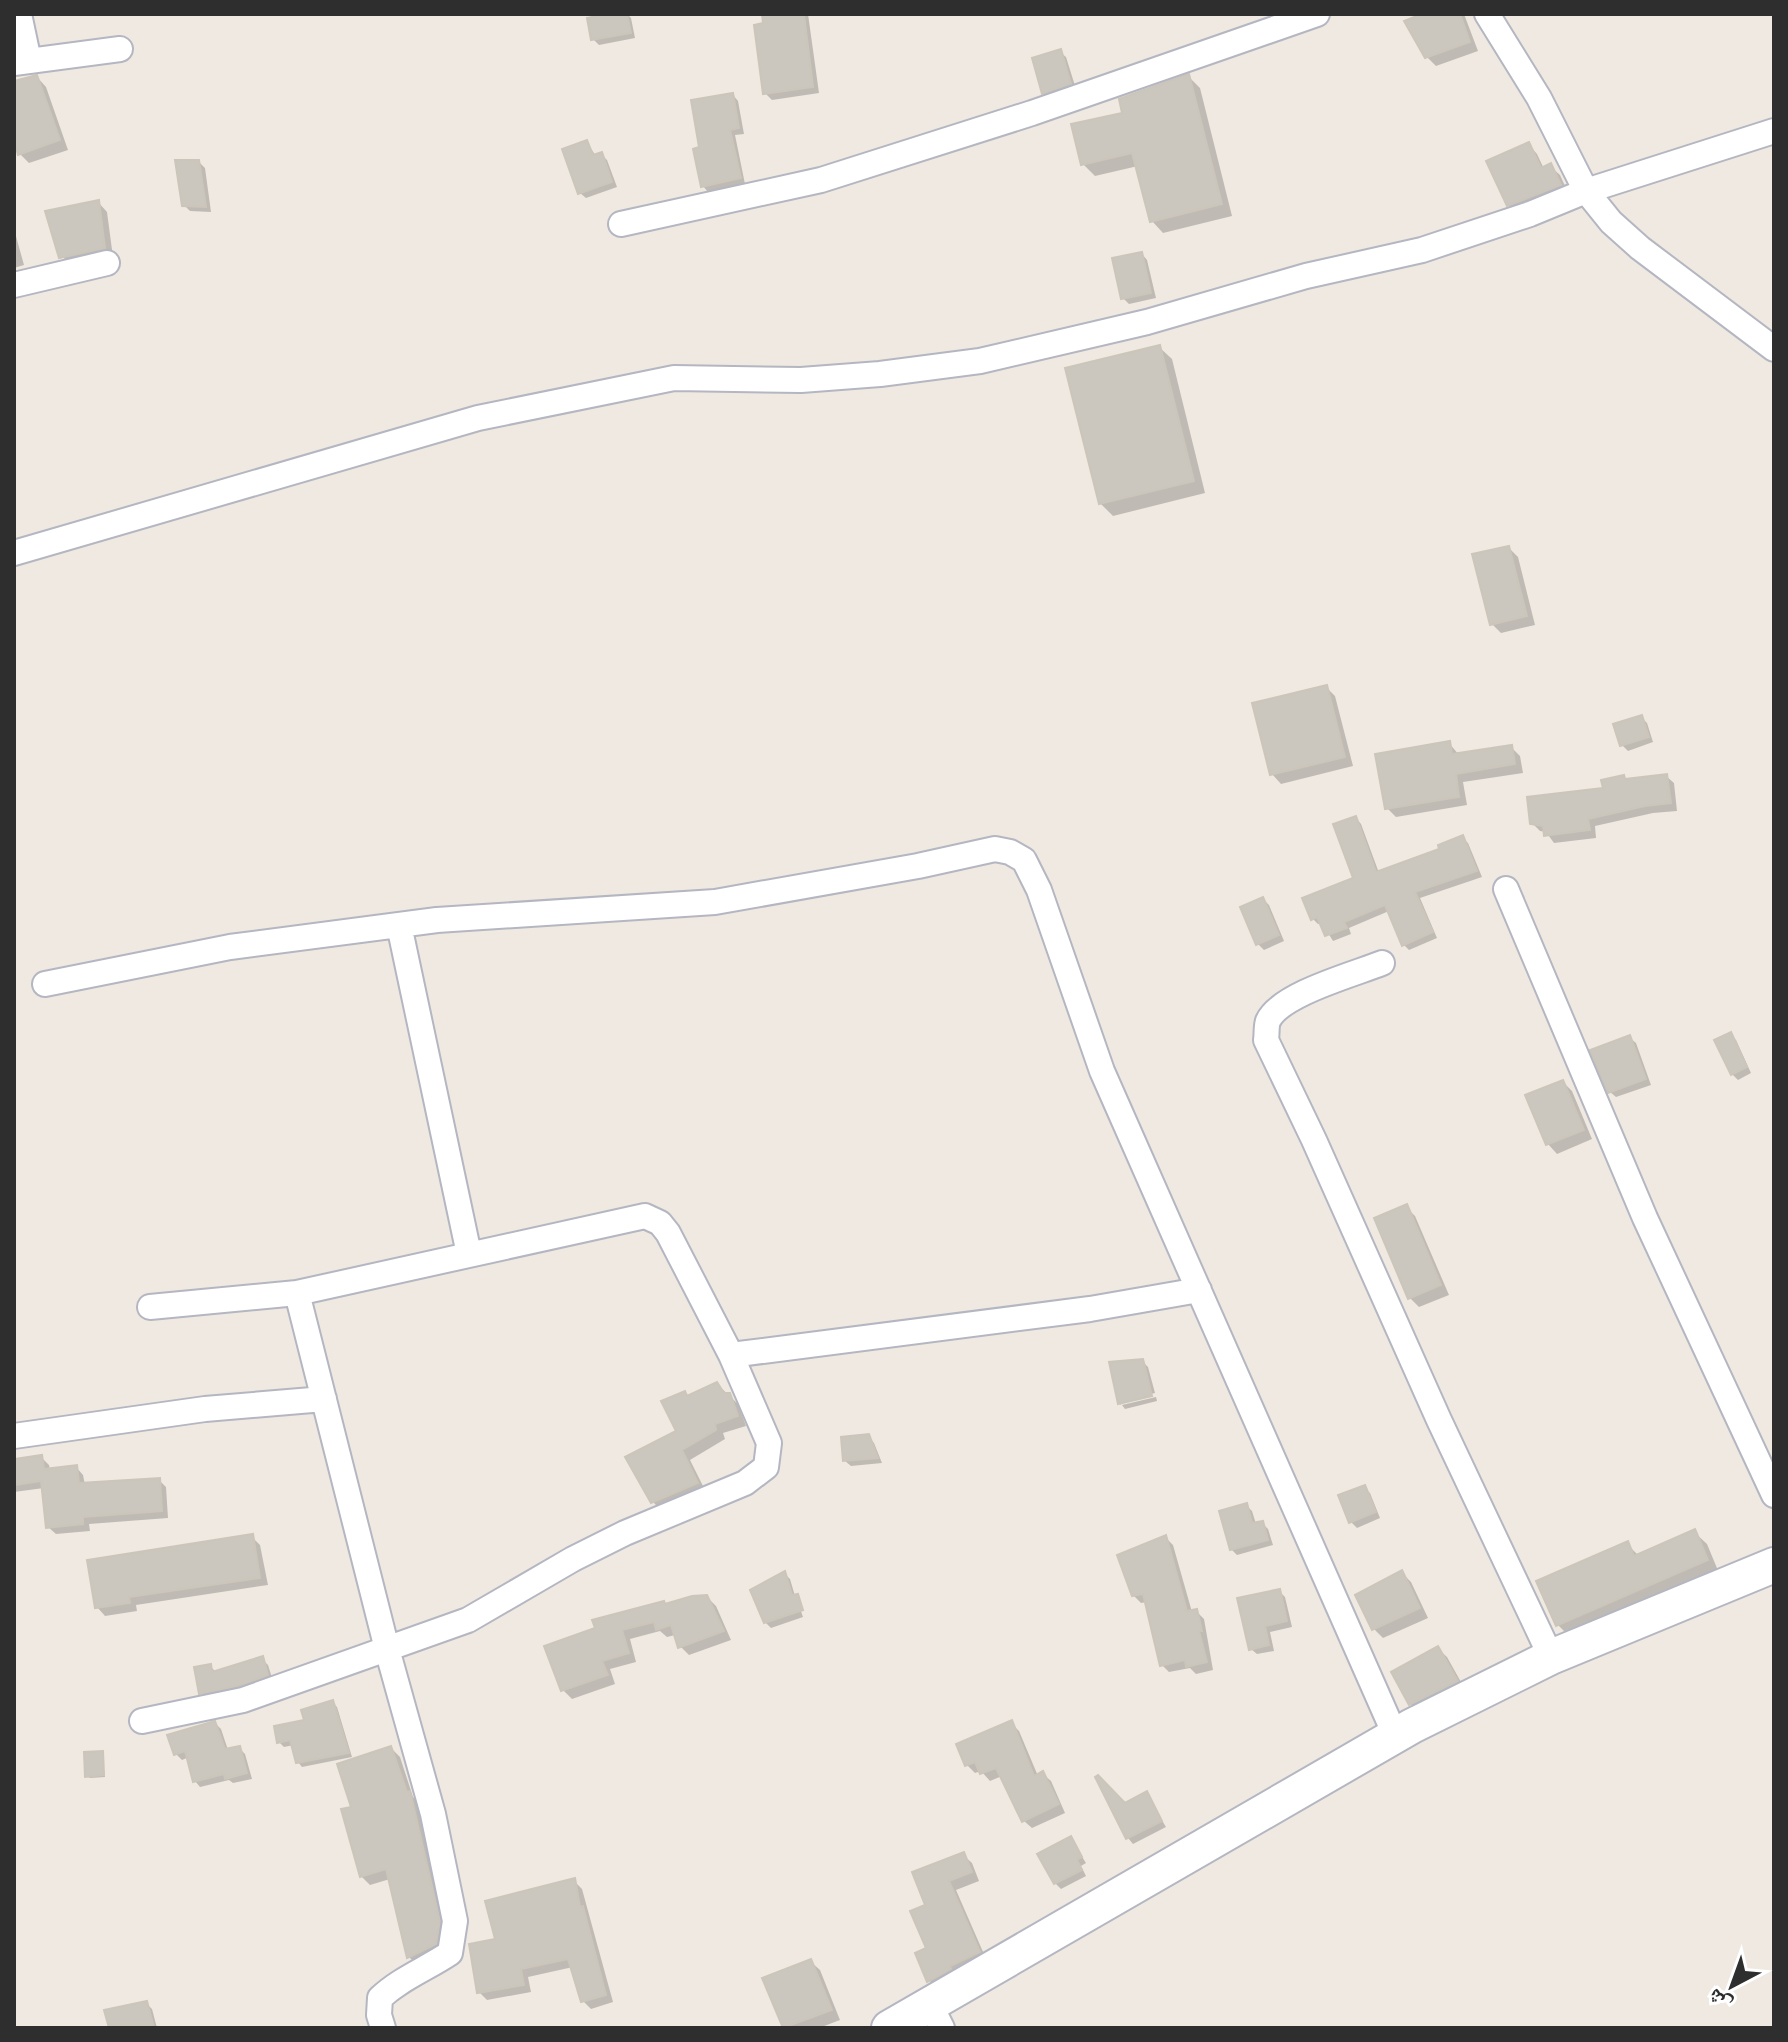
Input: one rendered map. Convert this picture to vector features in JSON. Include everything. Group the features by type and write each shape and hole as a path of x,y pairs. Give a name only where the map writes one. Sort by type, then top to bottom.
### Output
{"street":[{"path":"19,14 21,62 120,49"},
{"path":"621,224 821,180 1032,113 1317,14"},
{"path":"1487,14 1539,98 1586,191 1611,222 1640,248 1774,349"},
{"path":"14,553 478,418 674,378 801,380 880,374 980,361 1147,322 1306,276 1422,250 1530,214 1586,191 1774,131"},
{"path":"14,285 107,263"},
{"path":"45,984 230,947 437,920 715,902 995,849 1010,852 1024,860 1039,890 1102,1071 1395,1735"},
{"path":"1506,889 1645,1218 1774,1495"},
{"path":"399,925 469,1254"},
{"path":"1382,963 1301,995 1278,1008 1267,1022 1266,1040 1551,1657"},
{"path":"142,1721 243,1700 468,1620 573,1559 625,1533 745,1483 766,1467 769,1443 731,1355 668,1233 660,1223 645,1216 297,1293 150,1307"},
{"path":"731,1355 1090,1309 1199,1290"},
{"path":"297,1293 387,1649 433,1814 455,1921 450,1953 394,1984 380,1998 379,2015 383,2028"},
{"path":"14,1436 205,1409 324,1399"},
{"path":"889,2028 936,2016 1395,1735 1551,1657 1774,1565"}],"building":[{"path":"627,14 631,33 591,40 587,18"},
{"path":"762,14 804,14 813,87 763,94 754,25 763,23"},
{"path":"1422,14 1460,14 1470,42 1425,58 1404,21"},
{"path":"1061,49 1071,84 1042,94 1032,58"},
{"path":"1189,74 1222,204 1150,222 1132,153 1081,165 1071,124 1122,113 1119,99"},
{"path":"37,75 60,140 18,155 14,140 14,81"},
{"path":"733,93 739,128 730,130 741,178 701,187 693,149 699,147 691,100"},
{"path":"587,140 593,155 602,152 612,182 578,194 562,149"},
{"path":"1529,142 1541,168 1551,163 1561,185 1507,206 1486,161"},
{"path":"175,160 199,160 206,207 182,206"},
{"path":"99,200 105,248 59,258 45,211"},
{"path":"1142,252 1151,293 1121,299 1112,258"},
{"path":"1160,345 1194,481 1099,504 1065,368"},
{"path":"1509,546 1527,616 1490,625 1472,554"},
{"path":"1327,685 1345,757 1270,775 1252,703"},
{"path":"1642,715 1649,737 1620,746 1613,724"},
{"path":"1450,741 1452,754 1512,745 1515,764 1456,774 1459,797 1385,809 1375,754"},
{"path":"1667,774 1671,803 1588,819 1590,830 1544,836 1543,826 1530,824 1527,797 1603,788 1601,780 1624,775 1625,779"},
{"path":"1356,816 1376,872 1439,849 1438,845 1463,835 1477,871 1415,892 1433,932 1402,946 1385,905 1344,922 1347,928 1325,936 1317,917 1311,920 1302,898 1353,878 1333,824"},
{"path":"1263,897 1279,935 1256,945 1240,907"},
{"path":"1731,1032 1747,1067 1731,1075 1714,1040"},
{"path":"1630,1035 1646,1079 1608,1093 1590,1050"},
{"path":"1563,1080 1584,1130 1546,1145 1525,1095"},
{"path":"1407,1204 1441,1285 1408,1299 1374,1218"},
{"path":"1143,1359 1152,1396 1118,1404 1109,1362"},
{"path":"717,1382 724,1393 730,1393 738,1416 715,1424 716,1430 682,1450 698,1483 651,1503 625,1457 676,1431 661,1401 685,1391 687,1396"},
{"path":"869,1434 878,1458 843,1461 841,1437"},
{"path":"42,1455 44,1469 77,1465 79,1483 160,1478 162,1511 83,1517 83,1524 46,1528 41,1481 14,1485 14,1459"},
{"path":"1365,1485 1376,1512 1349,1523 1338,1495"},
{"path":"1247,1503 1252,1523 1263,1521 1268,1540 1230,1550 1219,1511"},
{"path":"1695,1529 1708,1560 1556,1626 1536,1581 1628,1541 1634,1556"},
{"path":"253,1534 260,1578 129,1597 130,1603 95,1608 87,1560"},
{"path":"1166,1535 1187,1611 1197,1609 1207,1662 1186,1667 1185,1660 1160,1666 1143,1594 1132,1596 1117,1555"},
{"path":"1402,1570 1420,1608 1372,1630 1355,1595"},
{"path":"785,1571 792,1595 798,1594 803,1610 764,1623 750,1590"},
{"path":"1280,1589 1287,1621 1265,1626 1269,1645 1249,1650 1237,1598"},
{"path":"707,1595 724,1631 678,1648 671,1625 656,1630 654,1622 622,1630 629,1653 602,1661 608,1675 561,1691 544,1646 595,1628 592,1620 664,1601 665,1604"},
{"path":"1438,1646 1458,1681 1409,1705 1391,1672"},
{"path":"263,1656 268,1675 239,1686 199,1694 194,1667 211,1664 212,1672"},
{"path":"333,1700 349,1753 296,1763 290,1740 277,1743 274,1726 304,1720 301,1710"},
{"path":"1012,1720 1034,1776 1043,1771 1059,1804 1022,1822 996,1768 980,1774 975,1762 965,1766 956,1744"},
{"path":"215,1721 225,1749 240,1746 247,1773 225,1779 224,1774 193,1782 185,1751 174,1755 167,1735"},
{"path":"391,1746 407,1792 410,1791 440,1921 436,1944 407,1958 386,1869 360,1877 341,1809 351,1807 337,1764"},
{"path":"103,1751 104,1775 85,1777 84,1752"},
{"path":"1098,1775 1125,1803 1147,1791 1162,1821 1126,1839 1095,1777"},
{"path":"1071,1836 1082,1857 1077,1860 1082,1870 1054,1884 1037,1854"},
{"path":"964,1852 972,1872 949,1881 980,1952 950,1966 951,1969 927,1982 915,1953 926,1948 910,1911 925,1905 912,1872"},
{"path":"575,1878 580,1907 583,1906 606,1995 581,2002 568,1959 521,1969 524,1985 477,1993 469,1944 495,1939 485,1901"},
{"path":"811,1959 832,2010 783,2028 762,1978"},
{"path":"147,2001 154,2028 109,2028 104,2010"}]}
